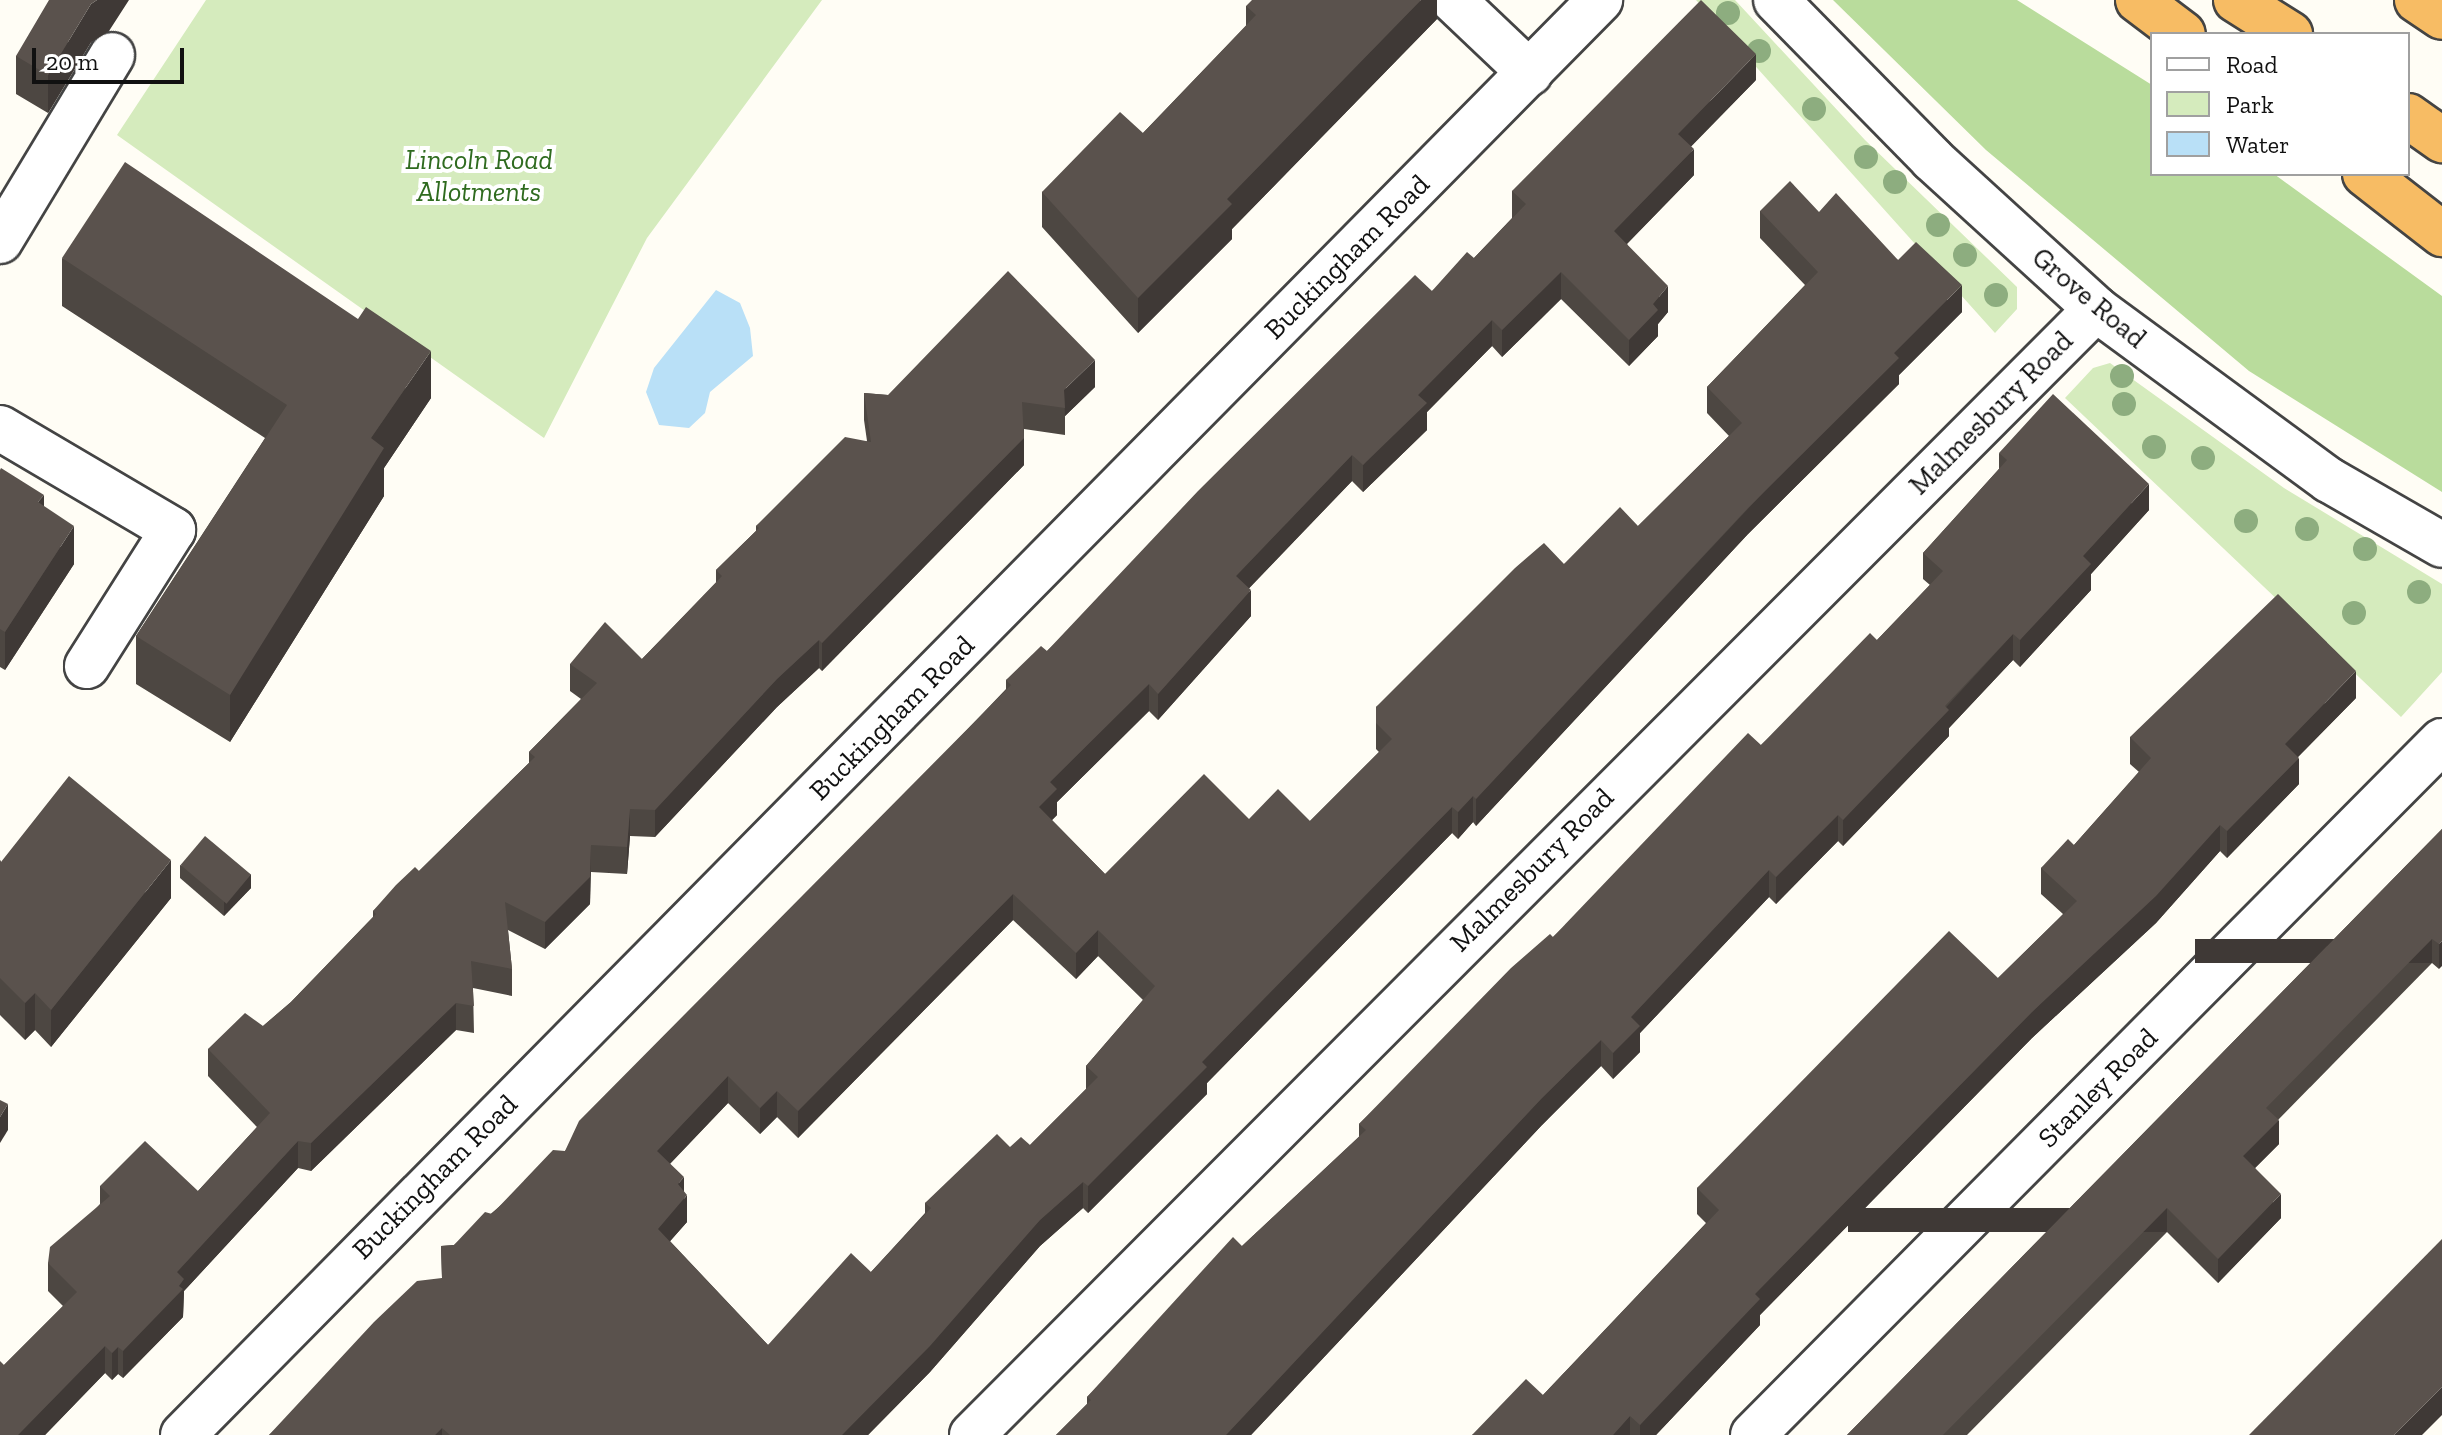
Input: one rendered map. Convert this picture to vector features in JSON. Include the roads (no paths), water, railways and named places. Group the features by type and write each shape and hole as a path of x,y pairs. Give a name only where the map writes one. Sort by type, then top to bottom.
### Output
{"highway":[{"path":"2138,0 2180,32"},
{"path":"2236,0 2287,32"},
{"path":"2417,0 2442,17"},
{"path":"2410,117 2442,140"},
{"path":"2368,176 2442,234"}],"street":[{"path":"1453,0 1530,73"},
{"name":"Buckingham Road","path":"183,1435 1600,0"},
{"name":"Grove Road","path":"1776,0 1932,159 2096,309 2329,480 2442,545"},
{"path":"0,241 112,55"},
{"name":"Malmesbury Road","path":"972,1435 2096,309"},
{"path":"0,428 173,530 87,666"},
{"name":"Stanley Road","path":"1753,1435 2442,741"}],"water":[{"path":"716,290 740,303 750,328 753,356 710,392 705,413 689,428 659,425 646,392 654,368"}],"park label":[{"name":"Lincoln Road Allotments","path":"479,176"}]}
